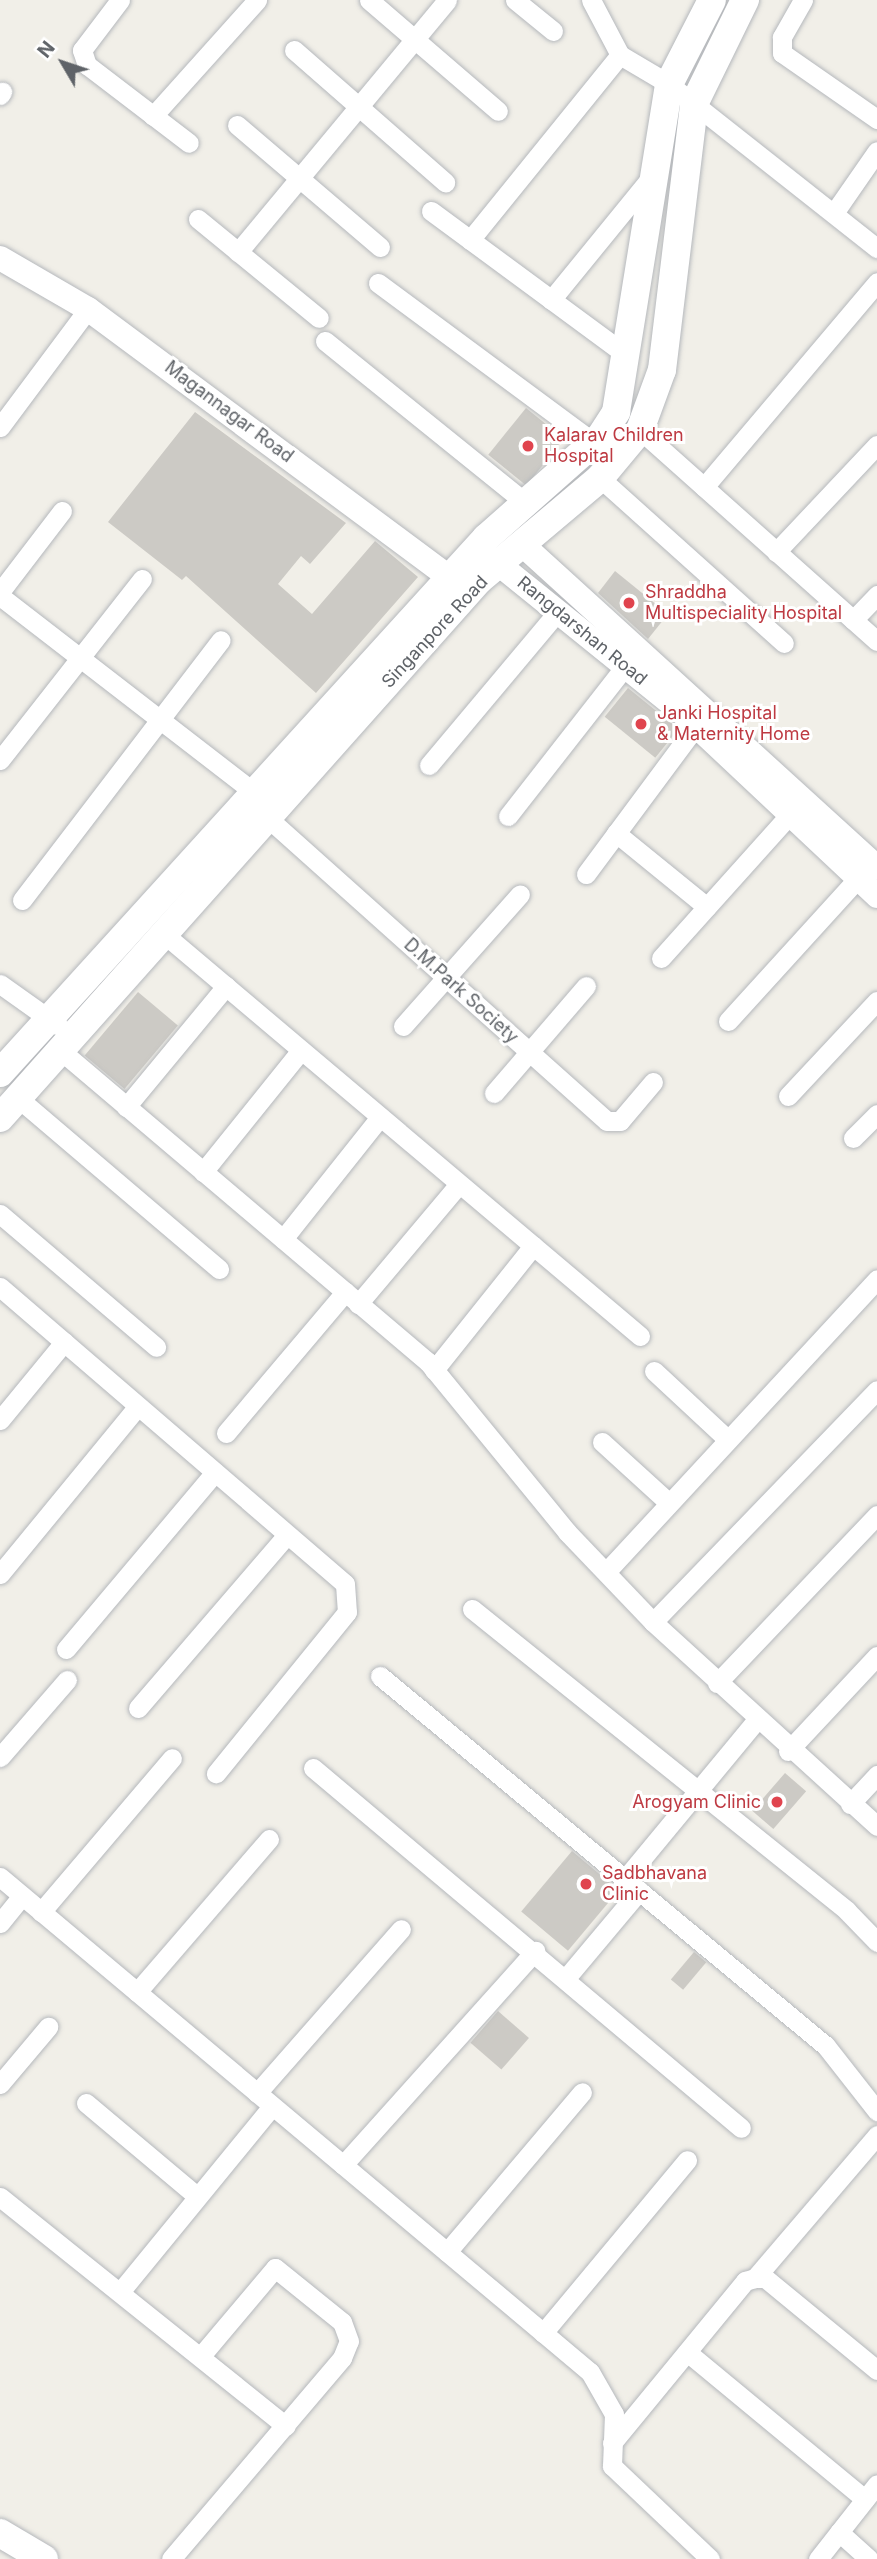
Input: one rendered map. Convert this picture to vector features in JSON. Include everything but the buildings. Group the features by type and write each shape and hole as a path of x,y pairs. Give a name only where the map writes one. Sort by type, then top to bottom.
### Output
{"main road":[{"name":"Singanpore Road","path":"9,1108 164,934 256,803 449,577 594,443 616,412 669,84 712,0"},
{"name":"Singanpore Road","path":"0,1073 48,1018 256,803 479,580 525,547 600,478 640,430 662,370 694,104 745,0"},
{"path":"0,2533 29,2556"}],"street":[{"path":"120,0 82,50 87,65 189,143"},
{"path":"153,116 257,0"},
{"path":"369,0 498,111"},
{"path":"238,252 447,0"},
{"path":"515,0 553,31"},
{"path":"591,0 620,55 669,84 877,248"},
{"path":"803,0 782,37 782,53 877,119"},
{"path":"294,50 445,182"},
{"path":"470,240 620,55"},
{"path":"237,125 380,247"},
{"path":"834,213 877,151"},
{"path":"551,300 654,173"},
{"path":"431,211 625,354"},
{"path":"198,219 319,318"},
{"name":"Magannagar Road","path":"0,258 88,309 449,577"},
{"path":"704,487 877,282"},
{"path":"378,283 594,443"},
{"path":"0,427 88,309"},
{"path":"324,341 526,503"},
{"path":"640,430 877,641"},
{"path":"776,552 877,445"},
{"path":"600,478 784,643"},
{"path":"0,594 62,511"},
{"name":"Rangdarshan Road","path":"525,547 867,873 877,896"},
{"name":"Rangdarshan Road","path":"501,566 696,726 790,814 867,873"},
{"path":"0,760 142,579"},
{"name":"D.M.Park Society","path":"0,594 160,720 256,803 446,978 612,1124 653,1082"},
{"path":"853,620 877,595"},
{"path":"429,765 558,611"},
{"path":"22,900 221,640"},
{"path":"508,816 625,666"},
{"path":"586,874 696,726"},
{"path":"661,958 790,814"},
{"path":"616,833 707,907"},
{"path":"728,1021 867,873"},
{"path":"403,1026 520,894"},
{"path":"164,934 640,1336"},
{"path":"0,984 48,1018 66,1043 126,1107 434,1370 606,1572 653,1622 755,1722 877,1826"},
{"path":"126,1107 226,986"},
{"path":"494,1093 586,986"},
{"path":"788,1096 877,1001"},
{"path":"203,1172 301,1050"},
{"path":"9,1108 219,1269"},
{"path":"853,1138 877,1114"},
{"path":"283,1239 380,1117"},
{"path":"226,1433 459,1184"},
{"path":"0,1214 156,1347"},
{"path":"434,1370 533,1246"},
{"path":"606,1572 726,1438 877,1279"},
{"path":"0,1287 345,1584 347,1612 216,1773"},
{"path":"0,1420 64,1342"},
{"path":"654,1371 726,1438"},
{"path":"653,1622 877,1390"},
{"path":"0,1574 138,1406"},
{"path":"602,1442 668,1502"},
{"path":"66,1649 215,1472"},
{"path":"717,1683 877,1515"},
{"path":"138,1708 287,1535"},
{"path":"472,1609 697,1790 877,1942"},
{"path":"788,1751 877,1656"},
{"path":"380,1675 826,2046 877,2111"},
{"path":"0,1757 67,1681"},
{"path":"566,1978 697,1790 755,1722"},
{"path":"41,1912 172,1758"},
{"path":"313,1768 535,1951 741,2128"},
{"path":"850,1804 877,1775"},
{"path":"137,1992 269,1839"},
{"path":"0,1877 543,2333 609,2397 612,2466 627,2486 710,2559"},
{"path":"0,1923 22,1896"},
{"path":"120,2292 197,2196 264,2099 401,1929"},
{"path":"343,2165 535,1951"},
{"path":"0,2084 48,2027"},
{"path":"447,2252 582,2092"},
{"path":"86,2103 197,2196"},
{"path":"755,2278 877,2135"},
{"path":"543,2333 687,2160"},
{"path":"0,2197 286,2426"},
{"path":"171,2559 286,2426 349,2341 342,2322 275,2268 200,2357"},
{"path":"611,2443 745,2281 755,2278 765,2278 877,2370"},
{"path":"687,2352 871,2492 818,2559"},
{"path":"839,2532 869,2559"}],"place":[{"name":"Kalarav Children Hospital","path":"528,446"},
{"name":"Shraddha Multispeciality Hospital","path":"629,603"},
{"name":"Janki Hospital & Maternity Home","path":"641,724"},
{"name":"Arogyam Clinic","path":"777,1802"},
{"name":"Sadbhavana Clinic","path":"586,1884"}]}
